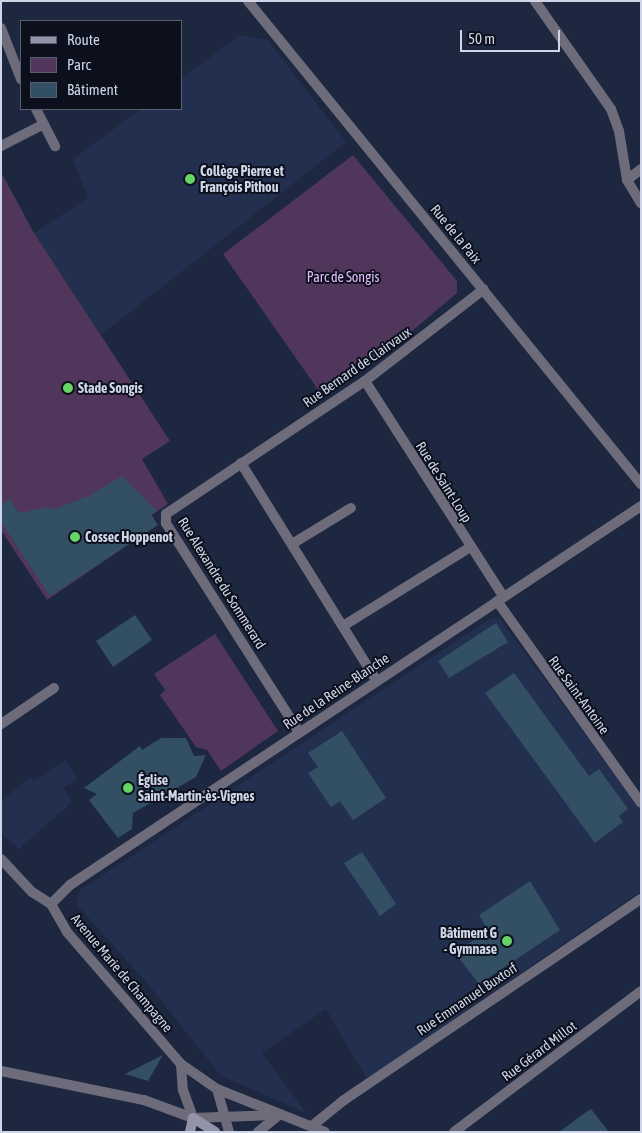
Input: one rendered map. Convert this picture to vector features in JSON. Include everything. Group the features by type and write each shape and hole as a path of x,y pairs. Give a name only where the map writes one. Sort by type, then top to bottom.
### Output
{"main road":[{"path":"190,1132 192,1118 215,1132"}],"street":[{"name":"Rue de la Paix","path":"248,1 641,484"},
{"path":"535,1 611,109 619,131 626,180 641,203"},
{"path":"1,28 20,77"},
{"path":"37,110 55,146"},
{"path":"1,146 44,124"},
{"path":"626,180 641,169"},
{"name":"Rue Bernard de Clairvaux","path":"241,463 365,381 484,290"},
{"name":"Rue de Saint-Loup","path":"365,381 500,598"},
{"path":"241,463 376,680"},
{"name":"Rue Alexandre du Sommerard","path":"241,463 165,518 299,732"},
{"name":"Rue de la Reine-Blanche","path":"51,904 70,885 376,680 641,506"},
{"path":"292,544 351,508"},
{"path":"343,626 470,548"},
{"name":"Rue Saint-Antoine","path":"500,598 641,803"},
{"path":"1,724 54,688"},
{"name":"Avenue Marie de Champagne","path":"1,859 32,892 51,904 67,932 181,1064 218,1089 325,1132"},
{"name":"Rue Emmanuel Buxtorf","path":"312,1126 344,1100 641,898"},
{"name":"Rue Gérard Millot","path":"454,1132 641,991"},
{"path":"181,1064 183,1090 192,1118"},
{"path":"1,1071 149,1101 192,1118 229,1120 279,1115"},
{"path":"218,1089 229,1120 229,1132"},
{"path":"258,1132 279,1115"}],"shaded area":[{"name":"Collège Pierre et François Pithou","path":"240,35 268,40 346,142 101,335 34,233 88,198 73,159 140,110 182,110 182,78"},
{"path":"491,618 500,619 641,811 641,891 487,996 480,993 467,1001 467,1011 367,1079 326,1009 262,1053 306,1113 221,1076 149,985 76,904 80,890"},
{"path":"66,760 77,779 64,788 72,802 19,849 1,833 1,801 31,777 34,781"}],"green space":[{"name":"Parc de Songis","path":"353,155 457,281 457,293 392,348 321,394 223,254"},
{"name":"Stade Songis","path":"1,172 34,233 170,441 142,459 168,504 152,515 157,525 47,600 1,530"},
{"path":"215,634 278,731 221,771 207,750 196,747 160,695 165,690 154,674"}],"building":[{"name":"Cossec Hoppenot","path":"122,476 157,511 151,515 158,525 50,596 1,522 1,505 10,499 19,513 49,507 52,510 89,496"},
{"path":"135,615 152,640 113,667 96,641"},
{"path":"496,623 508,642 449,678 438,661"},
{"path":"514,673 589,776 599,769 628,809 619,816 623,822 595,843 485,693"},
{"path":"342,731 386,798 353,820 340,801 331,807 308,773 318,767 308,753"},
{"name":"Église Saint-Martin-ès-Vignes","path":"161,738 186,738 194,756 206,755 196,777 133,813 132,829 118,838 89,800 97,794 84,788 140,746 142,750"},
{"path":"362,852 396,904 380,916 344,863"},
{"name":"Bâtiment G - Gymnase","path":"530,881 560,930 479,984 455,953 488,930 479,915"},
{"path":"163,1055 148,1081 125,1074"},
{"path":"591,1109 609,1132 559,1132 586,1112"}],"place":[{"name":"Collège Pierre et François Pithou","path":"190,179"},
{"name":"Stade Songis","path":"68,388"},
{"name":"Cossec Hoppenot","path":"75,537"},
{"name":"Église Saint-Martin-ès-Vignes","path":"128,788"},
{"name":"Bâtiment G - Gymnase","path":"507,941"}]}
